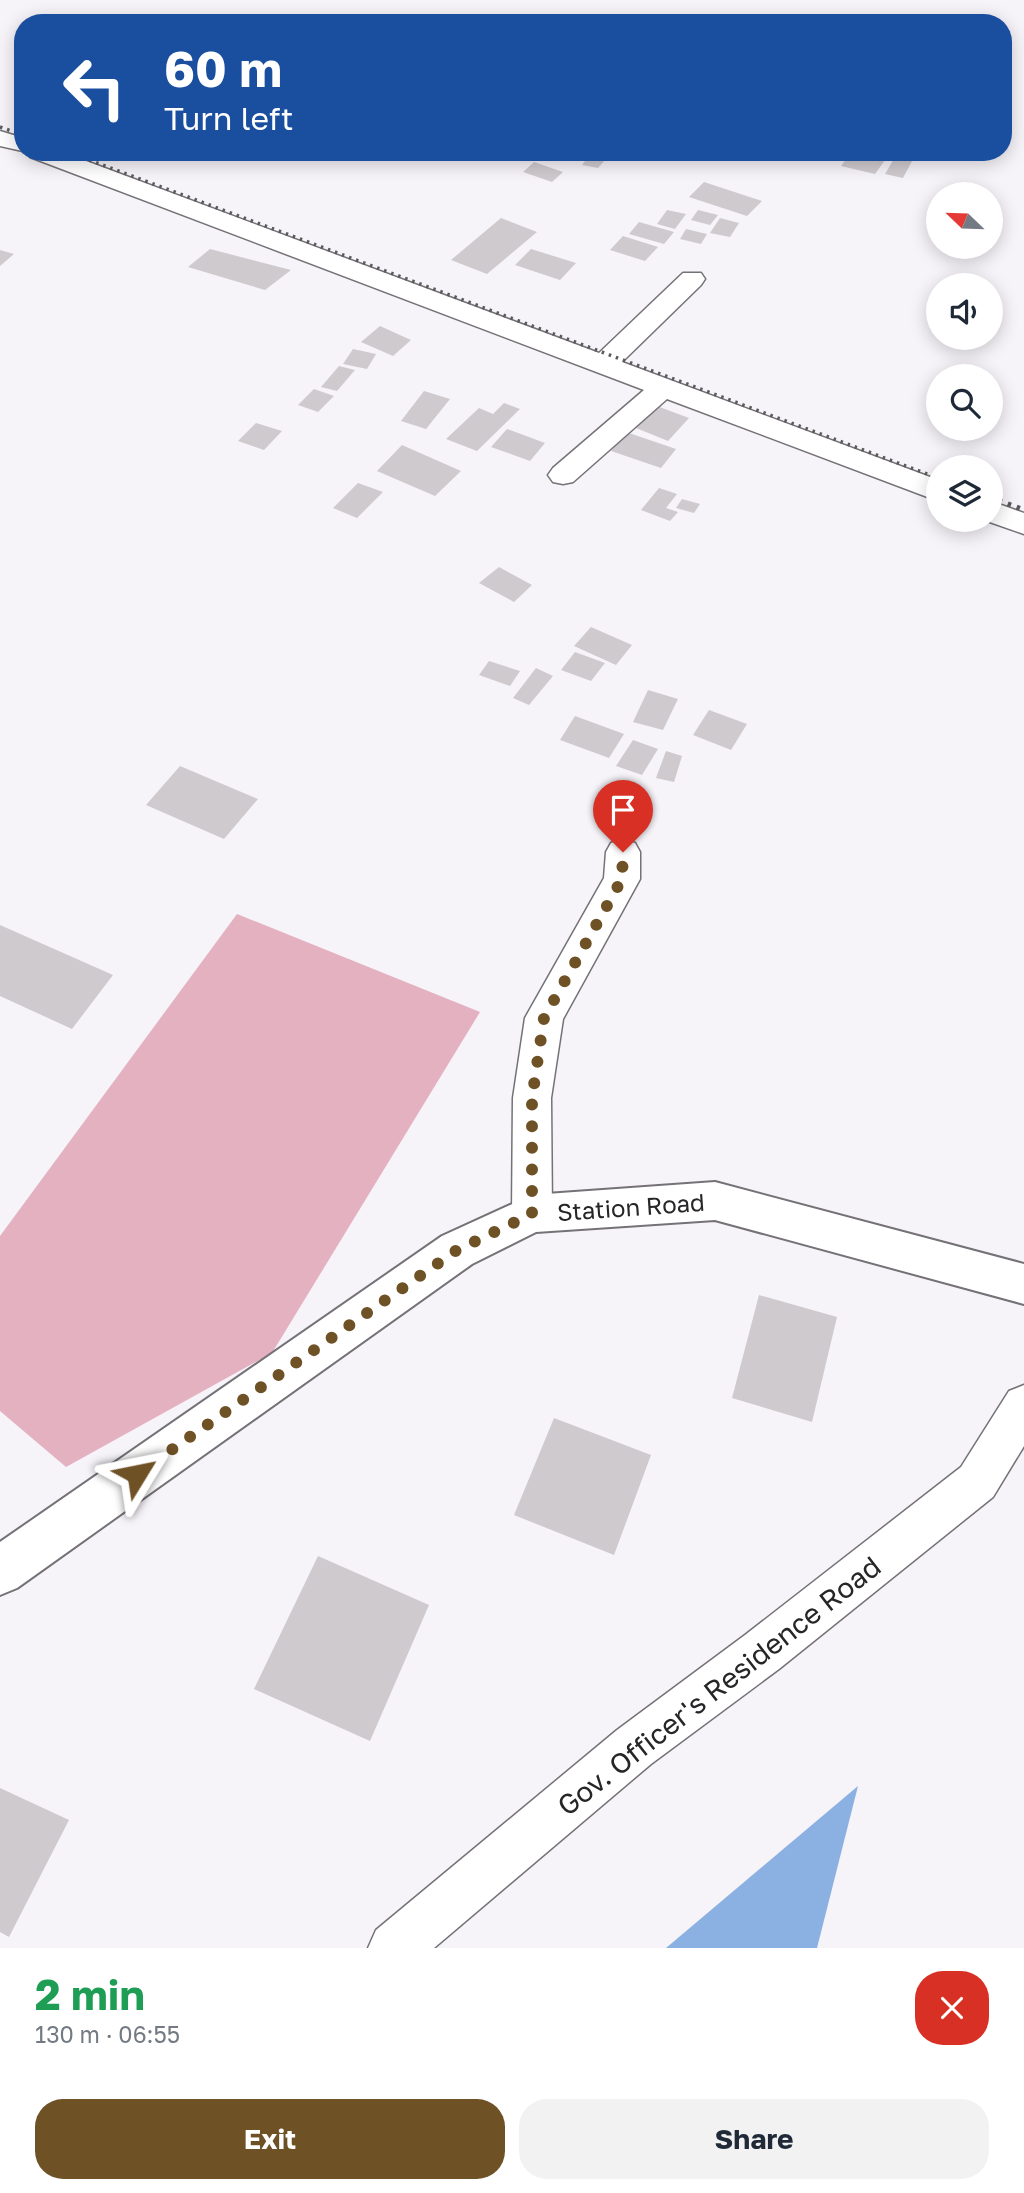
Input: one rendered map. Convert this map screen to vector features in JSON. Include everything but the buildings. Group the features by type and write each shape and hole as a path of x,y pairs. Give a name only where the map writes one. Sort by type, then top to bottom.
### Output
{"street":[{"path":"63,161 926,486"},
{"path":"604,364 692,279"},
{"path":"563,475 664,387"},
{"path":"1003,516 1024,524"},
{"path":"532,1214 532,1098 544,1018 622,879 623,852"},
{"name":"Station Road","path":"0,1571 457,1250 532,1214 715,1202 1024,1284"},
{"name":"Gov. Officer's Residence Road","path":"394,1948 634,1747 762,1651 977,1482 1024,1406"}],"shaded area":[{"path":"237,914 480,1012 272,1353 66,1467 0,1411 0,1236"}],"water":[{"path":"858,1786 817,1948 666,1948"}],"railway":[{"path":"0,127 14,132"},
{"path":"92,161 926,474"},
{"path":"1003,502 1024,510"}],"route":[{"path":"137,1474 457,1250 532,1214 532,1098 544,1018 622,879 623,852"}]}
